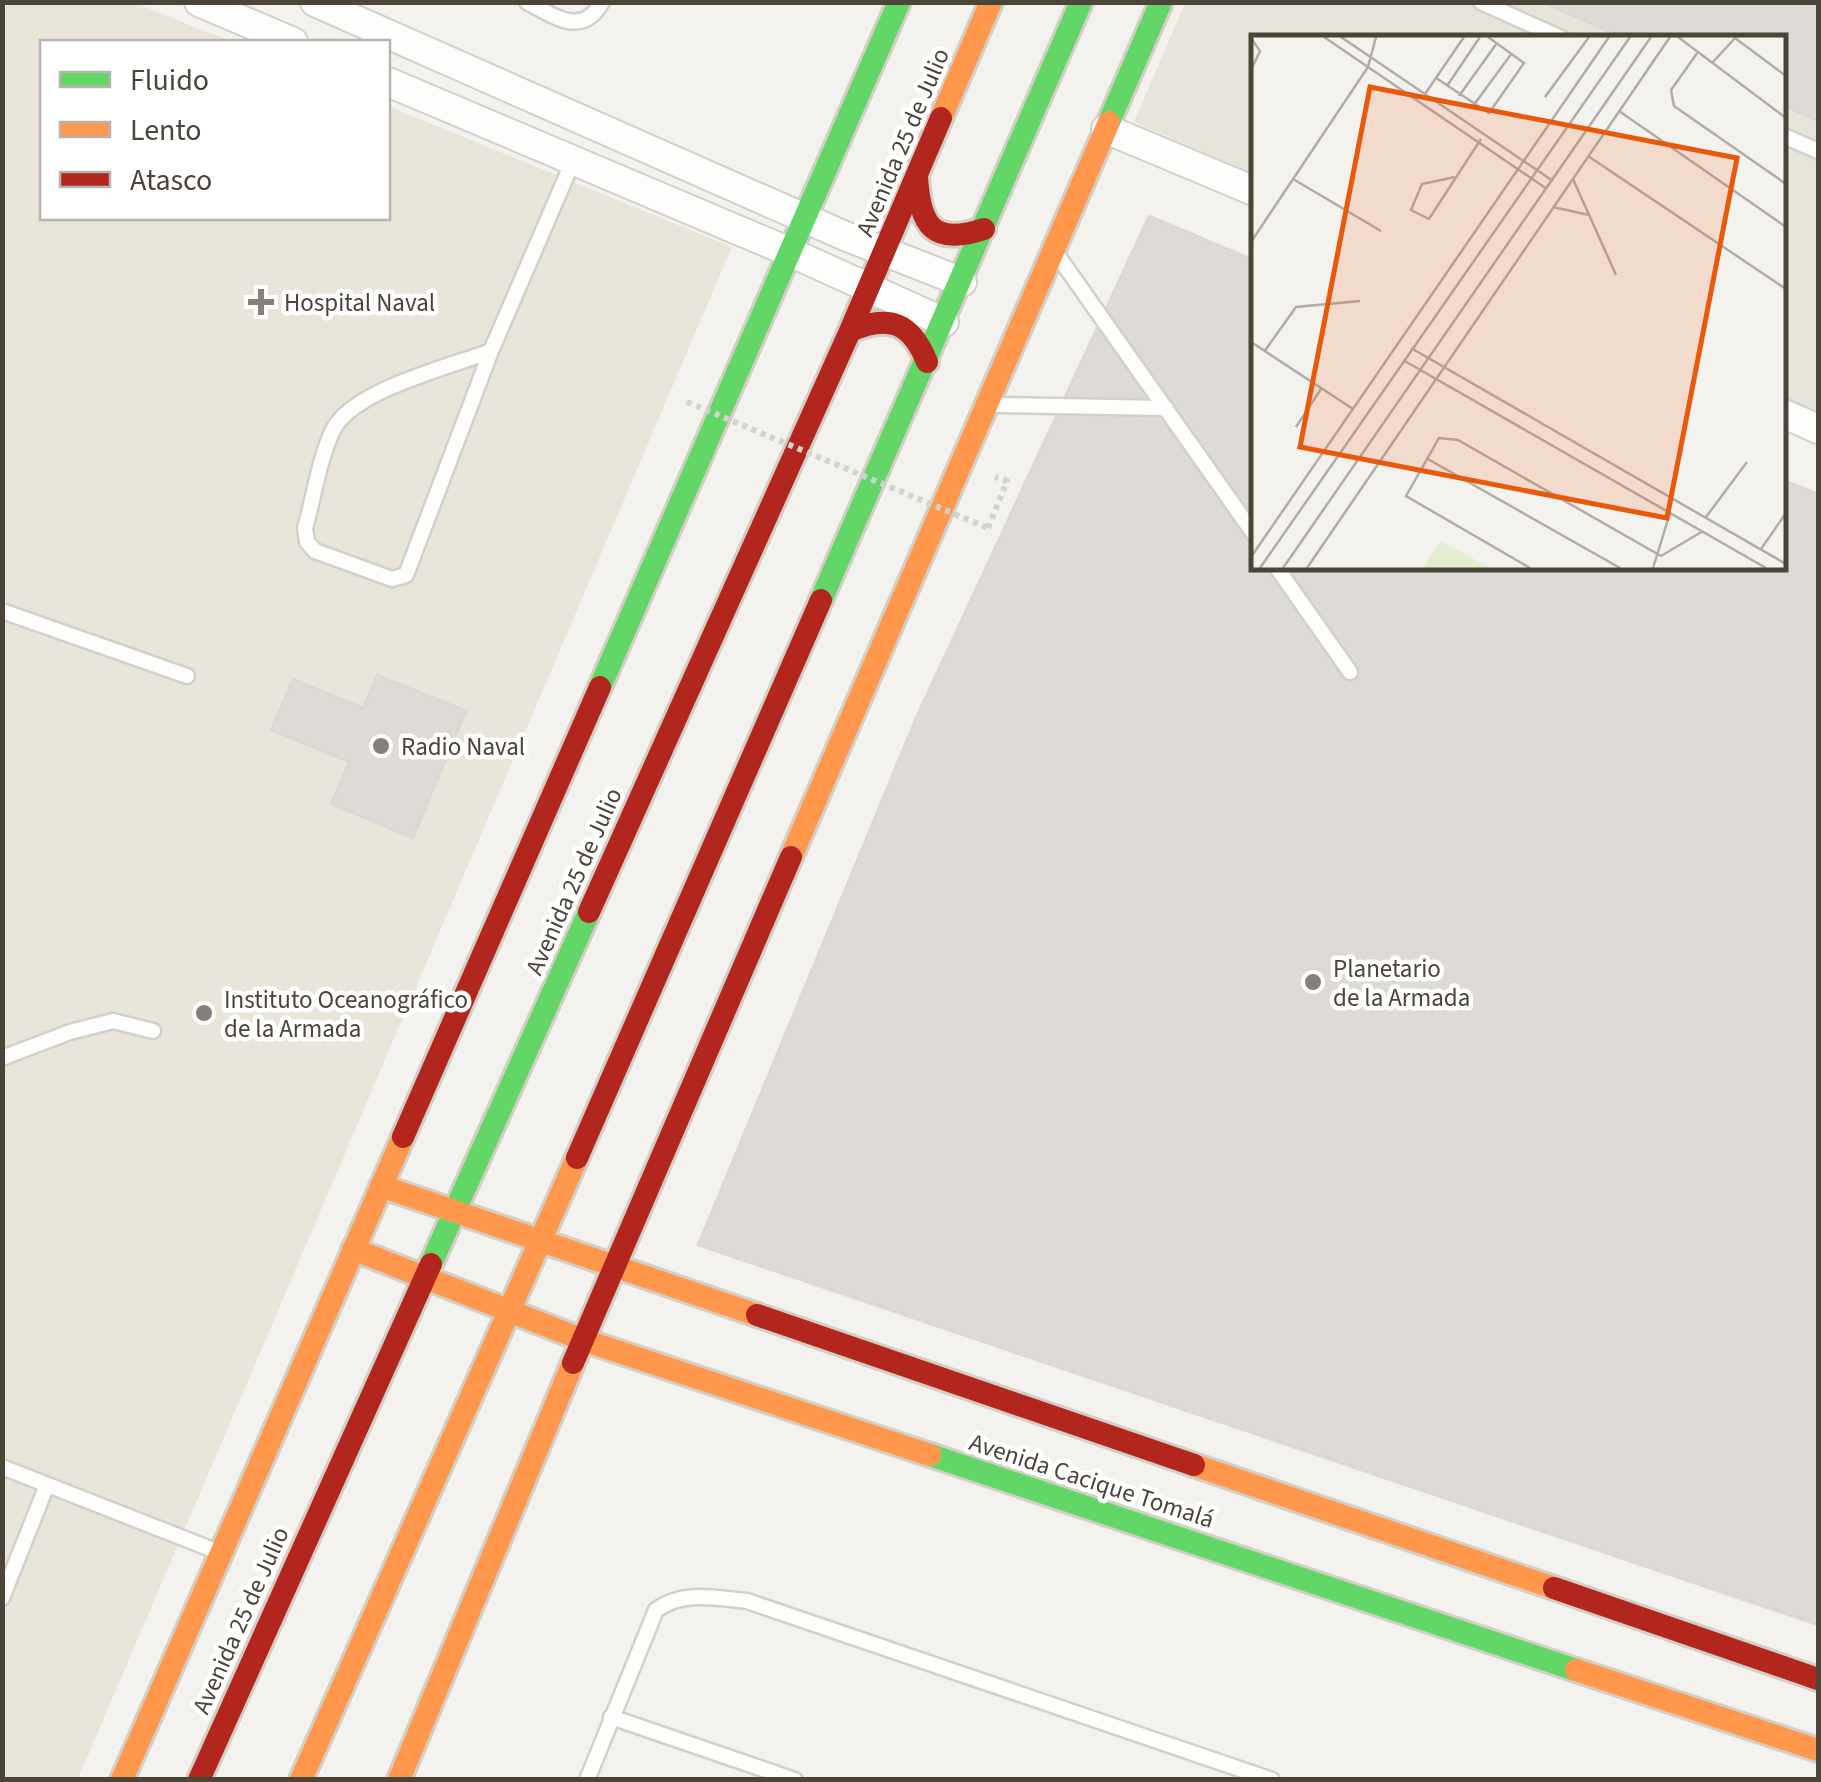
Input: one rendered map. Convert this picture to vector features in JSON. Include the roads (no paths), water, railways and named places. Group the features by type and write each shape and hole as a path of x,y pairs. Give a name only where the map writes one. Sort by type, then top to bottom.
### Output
{"main road":[{"name":"Avenida 25 de Julio","path":"122,1780 899,2"},
{"name":"Avenida 25 de Julio","path":"199,1780 850,331 991,2"},
{"path":"301,1780 962,282 1080,2"},
{"path":"399,1780 614,1266 1161,2"},
{"path":"917,177 920,211 933,229 951,236 984,229"},
{"path":"850,331 868,322 888,321 906,328 920,343 926,362"},
{"name":"Avenida Cacique Tomalá","path":"381,1186 1818,1679"},
{"name":"Avenida Cacique Tomalá","path":"353,1249 584,1340 1818,1750"}],"street":[{"path":"198,2 288,40"},
{"path":"315,2 885,252 962,282"},
{"path":"390,83 792,253 944,322"},
{"path":"573,161 591,124"},
{"path":"1106,129 1251,190"},
{"path":"1786,415 1818,428"}],"lane":[{"path":"526,2 566,21 578,22 595,16 602,2"},
{"path":"1481,2 1553,35"},
{"path":"1786,137 1818,151"},
{"path":"491,352 382,392 356,404 341,418 332,432 305,528 314,551 392,578 406,575 491,352 573,161"},
{"path":"1054,250 1251,530"},
{"path":"987,405 1166,408"},
{"path":"1278,570 1350,672"},
{"path":"2,611 187,676"},
{"path":"2,1058 70,1032 113,1021 154,1032"},
{"path":"2,1467 220,1552"},
{"path":"2,1598 47,1486"},
{"path":"587,1780 656,1610 672,1598 747,1602 1272,1780"},
{"path":"611,1718 795,1780"}],"place":[{"name":"Hospital Naval","path":"261,302"},
{"name":"Radio Naval","path":"381,746"},
{"name":"Planetario de la Armada","path":"1313,982"},
{"name":"Instituto Oceanográfico de la Armada","path":"204,1013"}]}
